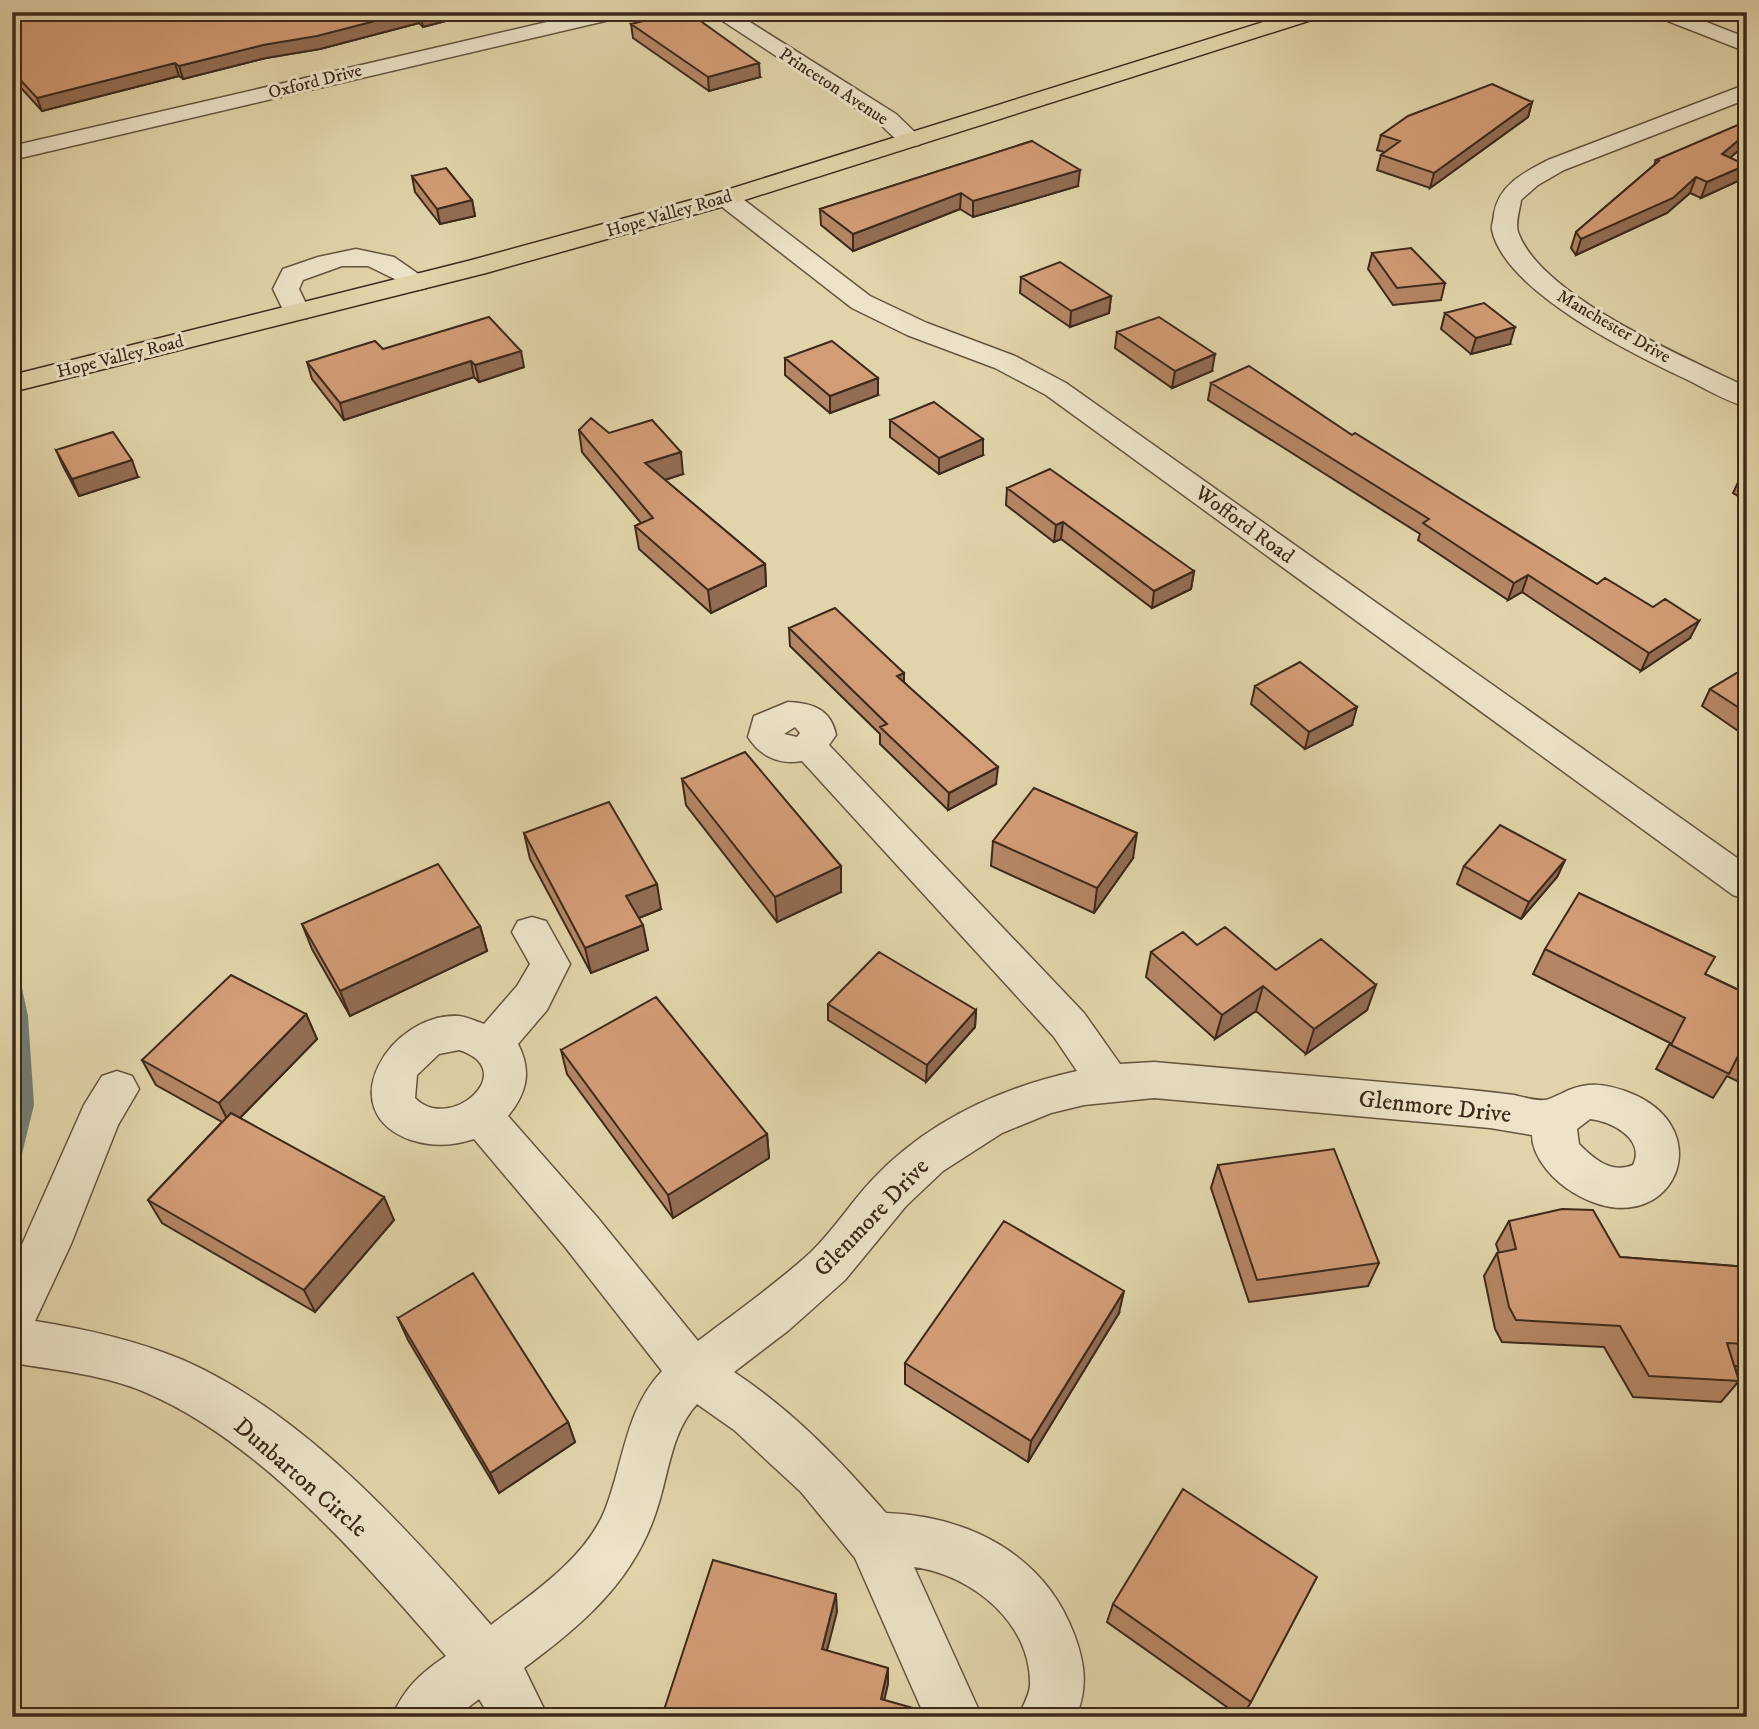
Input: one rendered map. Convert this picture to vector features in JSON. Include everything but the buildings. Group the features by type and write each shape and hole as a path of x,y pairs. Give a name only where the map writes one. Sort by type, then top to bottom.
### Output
{"main road":[{"name":"Hope Valley Road","path":"12,384 417,282 726,198 1317,12"}],"street":[{"name":"Oxford Drive","path":"12,153 618,12"},
{"name":"Princeton Avenue","path":"719,12 888,119 911,140"},
{"path":"1662,12 1747,46"},
{"name":"Manchester Drive","path":"1744,394 1566,302 1516,257 1504,217 1509,200 1526,181 1556,165 1747,91"},
{"name":"Wofford Road","path":"726,198 861,302 917,329 1005,362 1056,389 1747,885"},
{"path":"297,312 286,289 292,275 331,259 369,256 394,264 417,282"},
{"path":"809,746 1069,1024 1108,1081"},
{"path":"493,1043 532,998 550,964 532,932"},
{"path":"440,1035 477,1035 493,1043 504,1055 508,1070 506,1087 496,1103 481,1116 464,1124 445,1128 411,1122 399,1112 392,1098 391,1084 396,1069 407,1055 440,1035"},
{"name":"Glenmore Drive","path":"421,1717 439,1693 585,1585 625,1529 660,1412 693,1373 823,1271 900,1182 939,1148 1017,1105 1065,1090 1108,1081 1154,1080 1556,1119"},
{"path":"12,1317 48,1244 99,1118 117,1089"},
{"path":"481,1116 581,1232 693,1373 752,1413 819,1474 874,1539 954,1717"},
{"name":"Dunbarton Circle","path":"12,1340 131,1364 185,1386 239,1420 308,1476 414,1578 486,1660 520,1717"},
{"path":"874,1539 919,1540 955,1550 995,1571 1025,1597 1040,1619 1054,1655 1058,1692 1046,1717"}],"waterway":[{"path":"12,970 21,1016 27,1105 12,1166"}]}
